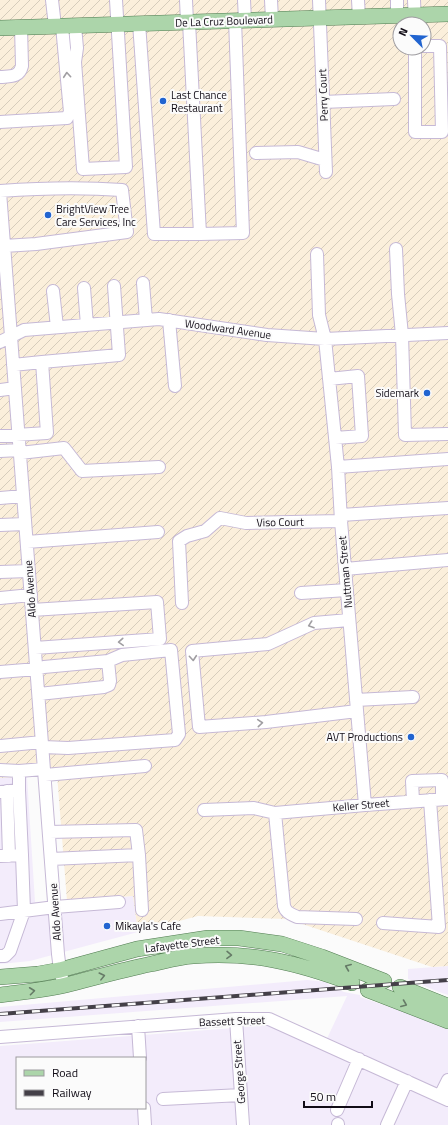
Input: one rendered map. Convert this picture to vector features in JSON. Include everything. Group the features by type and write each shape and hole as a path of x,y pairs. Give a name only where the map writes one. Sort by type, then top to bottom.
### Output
{"main road":[{"name":"De La Cruz Boulevard","path":"432,17 448,14"},
{"name":"De La Cruz Boulevard","path":"0,28 392,16"},
{"name":"Lafayette Street","path":"0,977 38,974 60,970 137,949 208,938 239,938 282,944 322,956 384,981"},
{"name":"Lafayette Street","path":"0,995 64,986 172,959 192,956 226,955 264,958 294,964 352,983"},
{"path":"400,987 448,1006"},
{"path":"368,990 448,1021"}],"street":[{"path":"52,0 64,26 77,48 75,62 83,169 126,167 116,0"},
{"path":"186,0 200,234"},
{"path":"139,24 154,234 243,233 240,20 244,0"},
{"path":"271,0 272,19"},
{"name":"Perry Court","path":"256,153 298,152 326,166 319,0"},
{"path":"358,0 358,17"},
{"path":"396,0 397,16"},
{"path":"414,0 415,16"},
{"path":"0,122 67,118 70,114 64,26"},
{"path":"0,77 15,76 20,72 22,66 21,27"},
{"path":"415,56 415,132 442,132 440,46 432,46"},
{"path":"323,102 394,99"},
{"path":"0,191 47,188 98,188 122,190 127,232 36,244 4,246"},
{"name":"Aldo Avenue","path":"0,191 4,246 3,268 5,322 11,337 60,970 64,986"},
{"path":"396,249 402,335 405,435 447,434"},
{"name":"Nuttman Street","path":"317,254 319,315 325,339 338,466 345,570 365,805"},
{"path":"143,283 146,320"},
{"path":"13,365 119,355 114,286"},
{"path":"84,288 87,325"},
{"path":"54,291 57,327"},
{"name":"Woodward Avenue","path":"0,342 24,330 159,319 267,335 325,339 448,333"},
{"path":"169,320 175,386"},
{"path":"0,436 47,433 42,362"},
{"path":"329,379 358,376 362,436 335,438"},
{"path":"0,390 15,388"},
{"path":"0,451 20,452 64,448 82,471 159,467"},
{"path":"338,466 448,459"},
{"path":"0,498 23,496"},
{"name":"Viso Court","path":"182,603 179,540 187,536 206,531 220,518 246,523 341,518 448,508"},
{"path":"0,525 26,524"},
{"path":"27,542 158,532"},
{"path":"345,570 448,560"},
{"path":"0,572 29,571"},
{"path":"301,593 347,590"},
{"path":"0,598 31,595"},
{"path":"32,610 157,602 160,639 35,648"},
{"path":"349,620 314,623 268,644 192,651 199,727 266,722 413,697"},
{"path":"0,672 108,661 122,655 171,650 179,734 175,740 68,748 42,745 0,746"},
{"path":"39,694 104,687 108,685 110,681 108,661"},
{"path":"0,770 44,772 145,766"},
{"path":"19,771 9,791 5,856 22,855"},
{"path":"383,923 439,927 440,799 442,780 412,781 413,801"},
{"path":"0,956 5,956 10,951 24,911 22,855 9,791"},
{"name":"Keller Street","path":"204,810 254,808 275,813 440,799"},
{"path":"275,813 284,906 286,910 290,914 297,917 356,919"},
{"path":"49,832 136,830 142,910"},
{"path":"52,859 139,855"},
{"path":"0,914 55,907 119,902"},
{"name":"Bassett Street","path":"0,1037 236,1019 270,1019 444,1098"},
{"name":"George Street","path":"236,1019 243,1125"},
{"path":"138,1026 140,1057"},
{"path":"337,1110 359,1060"},
{"path":"444,1098 448,1080"},
{"path":"387,1125 406,1081"},
{"path":"163,1099 241,1095"},
{"path":"144,1109 145,1125"}],"shaded area":[{"path":"0,0 448,0 448,966 432,967 287,919 198,916 138,932 133,896 67,901 57,774 0,778"},
{"path":"27,777 35,902 133,896 138,932 30,961 0,964 0,778"},
{"path":"448,966 448,995 408,979 408,969"},
{"path":"307,980 327,982 329,985 344,992 360,995 360,997 448,1027 448,1125 0,1125 0,1046 273,1025 323,1047 347,996 0,1022 0,1007"}],"railway":[{"path":"0,1014 448,980"}],"place":[{"name":"Last Chance Restaurant","path":"163,101"},
{"name":"BrightView Tree Care Services, Inc","path":"48,215"},
{"name":"Sidemark","path":"427,393"},
{"name":"AVT Productions","path":"411,737"},
{"name":"Mikayla's Cafe","path":"107,926"}]}
